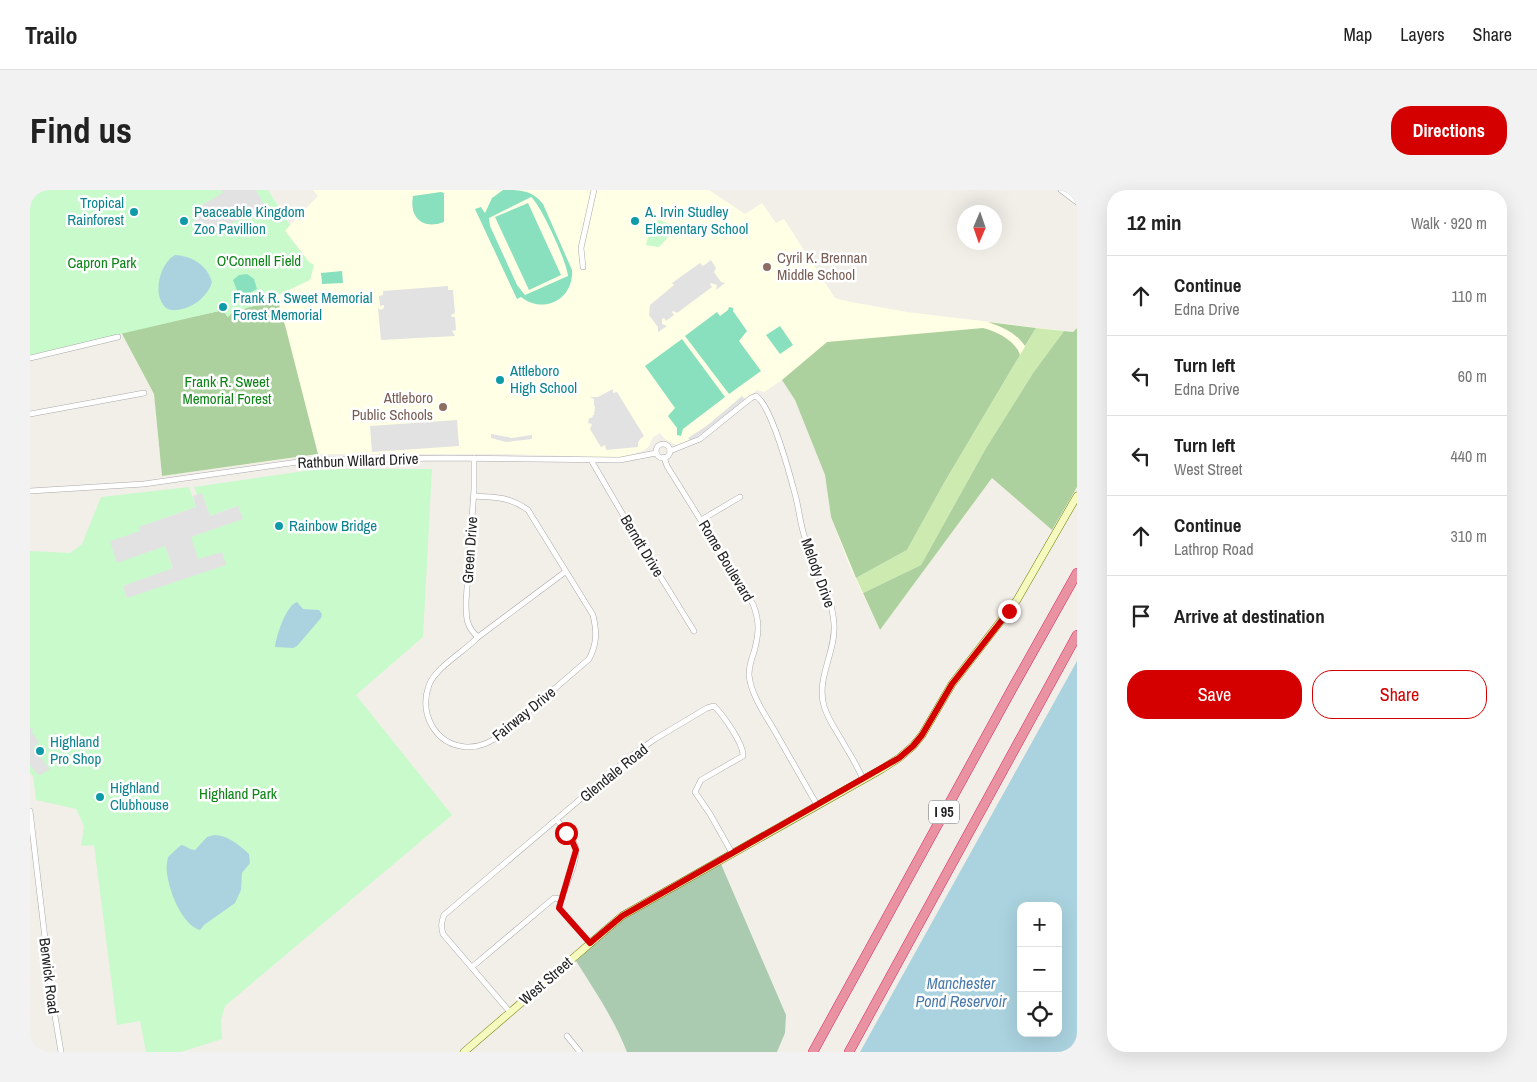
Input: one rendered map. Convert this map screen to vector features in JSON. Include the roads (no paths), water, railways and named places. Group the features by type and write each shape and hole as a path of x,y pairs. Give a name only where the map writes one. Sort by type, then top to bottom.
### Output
{"highway":[{"name":"I 95","path":"813,1052 1077,573"},
{"name":"I 95","path":"848,1052 1077,636"}],"main road":[{"name":"West Street","path":"464,1052 622,916 899,758 913,746 922,735 952,684 1017,600 1077,496"}],"street":[{"path":"583,267 581,248 594,190"},
{"path":"1061,190 1077,202"},
{"path":"30,358 118,337"},
{"path":"30,414 144,393"},
{"name":"Melody Drive","path":"670,450 700,439 754,397 760,399 779,443 795,495 805,539 832,607 834,639 822,684 821,694 824,707 863,779"},
{"name":"Rathbun Willard Drive","path":"30,491 144,484 312,460 474,458 620,460 656,453 657,447 660,445 667,446 670,450"},
{"path":"656,453 664,457 668,456 670,450"},
{"name":"Rome Boulevard","path":"664,457 667,466 753,604 758,617 759,628 758,639 750,664 749,674 752,686 762,709 817,805"},
{"name":"Green Drive","path":"474,458 474,496 466,619 470,630 478,638"},
{"name":"Berndt Drive","path":"591,460 694,631"},
{"name":"Fairway Drive","path":"474,496 501,497 517,502 528,510 593,615 596,638 594,649 588,659 501,735 488,743 466,747 444,739 434,731 425,708 430,683 437,673 478,638 565,572"},
{"path":"701,520 740,497"},
{"name":"Glendale Road","path":"510,1012 444,934 441,927 444,915 632,756 655,739 707,708 714,706 722,714 743,752 742,756 701,780 695,792 732,853"},
{"name":"Berwick Road","path":"30,811 52,998 61,1052"},
{"path":"557,820 576,850 559,908 590,943"},
{"path":"472,967 554,898 561,899"},
{"path":"566,1036 580,1052"}],"water":[{"path":"175,255 187,257 198,262 210,276 212,282 208,291 198,302 178,310 165,307 161,301 158,287 165,265"},
{"path":"297,602 303,609 319,610 322,614 321,618 297,646 293,648 275,647 285,615 293,604"},
{"name":"Manchester Pond Reservoir","path":"1077,661 1077,1052 860,1052"},
{"path":"219,835 237,844 249,854 250,863 242,873 241,890 235,903 204,925 200,930 193,927 182,915 168,880 167,863 168,857 181,845 195,850 207,837"}],"place":[{"name":"Tropical Rainforest","path":"134,212"},
{"name":"Peaceable Kingdom Zoo Pavillion","path":"184,221"},
{"name":"A. Irvin Studley Elementary School","path":"635,221"},
{"name":"Cyril K. Brennan Middle School","path":"767,267"},
{"name":"Frank R. Sweet Memorial Forest Memorial","path":"223,307"},
{"name":"Attleboro High School","path":"500,380"},
{"name":"Attleboro Public Schools","path":"443,407"},
{"name":"Rainbow Bridge","path":"279,526"},
{"name":"Highland Pro Shop","path":"40,751"},
{"name":"Highland Clubhouse","path":"100,797"}],"park label":[{"name":"O'Connell Field","path":"259,261"},
{"name":"Capron Park","path":"102,263"},
{"name":"Frank R. Sweet Memorial Forest","path":"227,390"},
{"name":"Highland Park","path":"238,794"}]}
